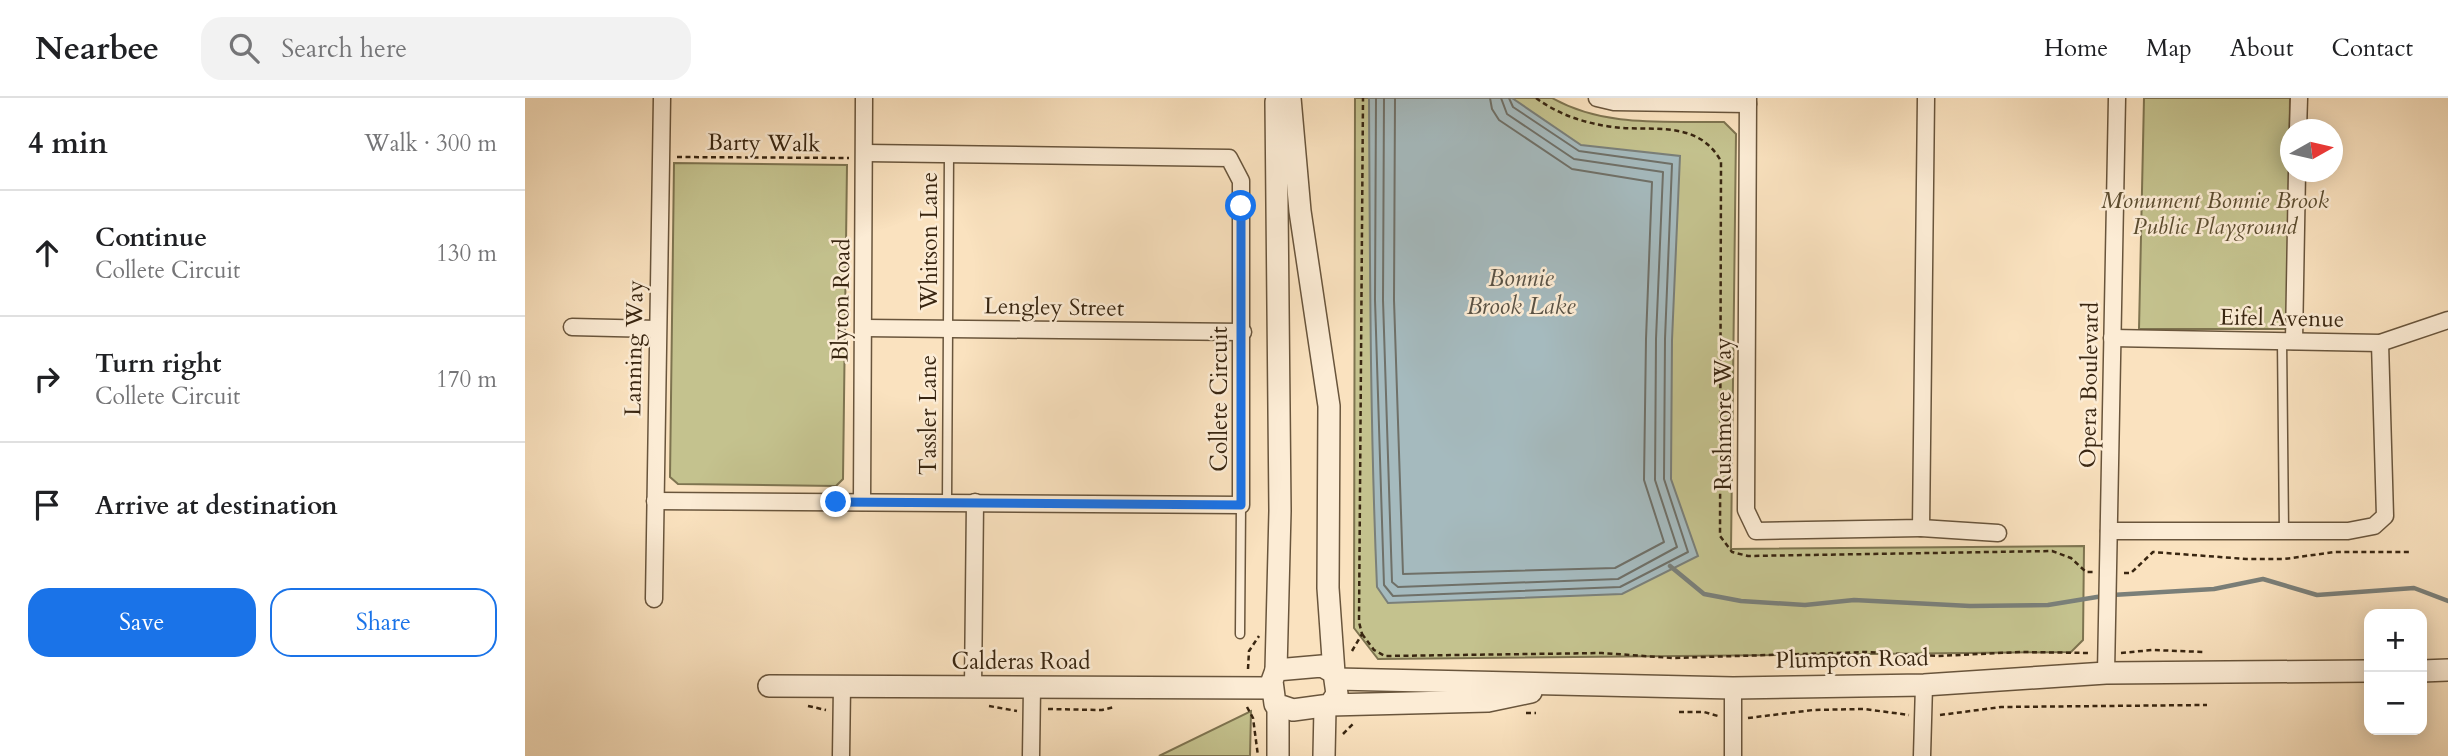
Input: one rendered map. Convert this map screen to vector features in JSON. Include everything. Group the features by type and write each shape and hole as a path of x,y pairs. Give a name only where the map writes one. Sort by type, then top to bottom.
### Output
{"street":[{"name":"Lanning Way","path":"654,599 661,98"},
{"name":"Blyton Road","path":"862,502 866,153 864,98"},
{"path":"1276,98 1280,522 1276,688 1278,756"},
{"path":"1290,98 1296,185 1329,406 1328,588 1337,694 1327,707 1324,756"},
{"name":"Rushmore Way","path":"1597,98 1614,102 1748,101 1746,510 1756,531 1921,528"},
{"path":"1926,98 1921,528 1998,533"},
{"name":"Opera Boulevard","path":"2106,663 2117,98"},
{"path":"2298,119 2299,98"},
{"name":"Collete Circuit","path":"655,501 1241,505 1241,181 1229,158 866,153"},
{"path":"2288,341 2296,182"},
{"name":"Eifel Avenue","path":"2112,338 2380,343 2448,320"},
{"path":"572,327 657,329"},
{"name":"Lengley Street","path":"864,328 1243,332"},
{"path":"2109,531 2348,531 2374,526 2385,516 2380,343"},
{"path":"973,688 975,502"},
{"name":"Plumpton Road","path":"1276,688 1322,666 1335,676 1733,688 1924,685 2106,663 2364,671"},
{"path":"2427,671 2448,670"},
{"name":"Calderas Road","path":"769,685 1276,688"},
{"path":"1276,688 1327,707 1488,701 1571,685"},
{"path":"1922,756 1924,685"},
{"path":"841,756 842,686"},
{"path":"1031,756 1032,688"},
{"path":"1733,688 1734,756"}],"lane":[{"name":"Whitson Lane","path":"948,329 949,154"},
{"name":"Tassler Lane","path":"947,502 948,329"},
{"path":"2284,531 2288,341"},
{"path":"1240,634 1241,505"}],"path":[{"path":"1363,98 1359,622 1363,634 1374,650 1385,656 1602,653 1672,658 1866,652 1938,656 2020,652 2106,663 2152,650 2205,652"},
{"name":"Barty Walk","path":"660,157 844,160 866,153"},
{"path":"2004,552 2052,551 2071,558 2086,572 2131,573 2153,552 2214,554 2246,559 2284,559 2335,552 2409,552"},
{"path":"1350,653 1363,634"},
{"path":"1679,712 1704,712 1734,718 1813,710 1864,709 1950,715 2001,707 2207,705"},
{"path":"1247,708 1253,718 1258,756"}],"green space":[{"path":"1355,98 1552,98 1572,108 1614,119 1724,122 1736,134 1731,549 2084,546 2083,640 2071,652 1378,659 1354,628"},
{"name":"Monument Bonnie Brook Public Playground","path":"2144,98 2290,98 2290,119 2280,119 2280,182 2289,182 2287,329 2139,329"},
{"path":"674,163 847,165 843,479 836,486 678,484 670,477"},
{"path":"1251,711 1250,756 1159,756"}],"water":[{"name":"Bonnie Brook Lake","path":"1369,98 1512,98 1581,145 1680,156 1672,340 1671,479 1698,556 1622,594 1388,603 1377,587"}],"waterway":[{"path":"1670,566 1704,594 1741,601 1805,605 1854,600 1970,606 2048,605 2103,596"},
{"path":"2112,595 2214,589 2263,579 2317,595 2414,588 2448,601"}],"route":[{"path":"836,502 1241,505 1241,206"}]}
